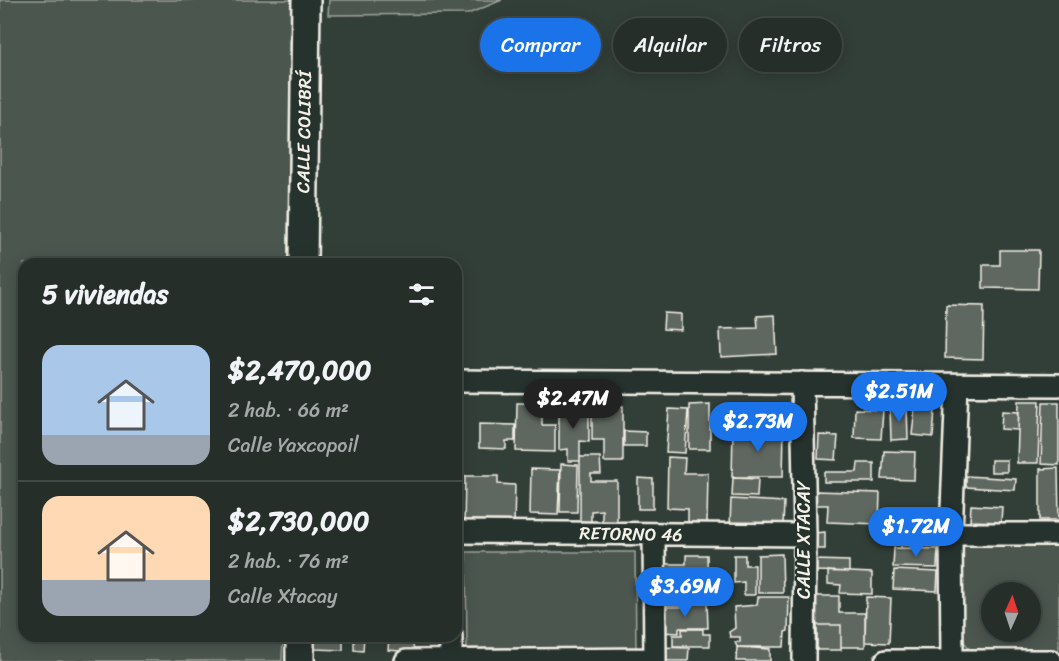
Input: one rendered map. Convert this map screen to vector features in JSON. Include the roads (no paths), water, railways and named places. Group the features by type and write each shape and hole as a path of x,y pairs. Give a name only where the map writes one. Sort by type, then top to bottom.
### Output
{"street":[{"name":"CALLE COLIBRÍ","path":"303,258 306,0"},
{"path":"462,381 1059,385"},
{"name":"CALLE XTACAY","path":"802,383 805,535 804,661"},
{"path":"952,660 951,534 957,385"},
{"name":"RETORNO 46","path":"462,532 805,535"},
{"path":"406,661 451,659 655,660 654,534"},
{"path":"951,534 1059,534"},
{"path":"300,642 300,661"},
{"path":"451,642 451,659"},
{"path":"886,661 1051,661"}]}
